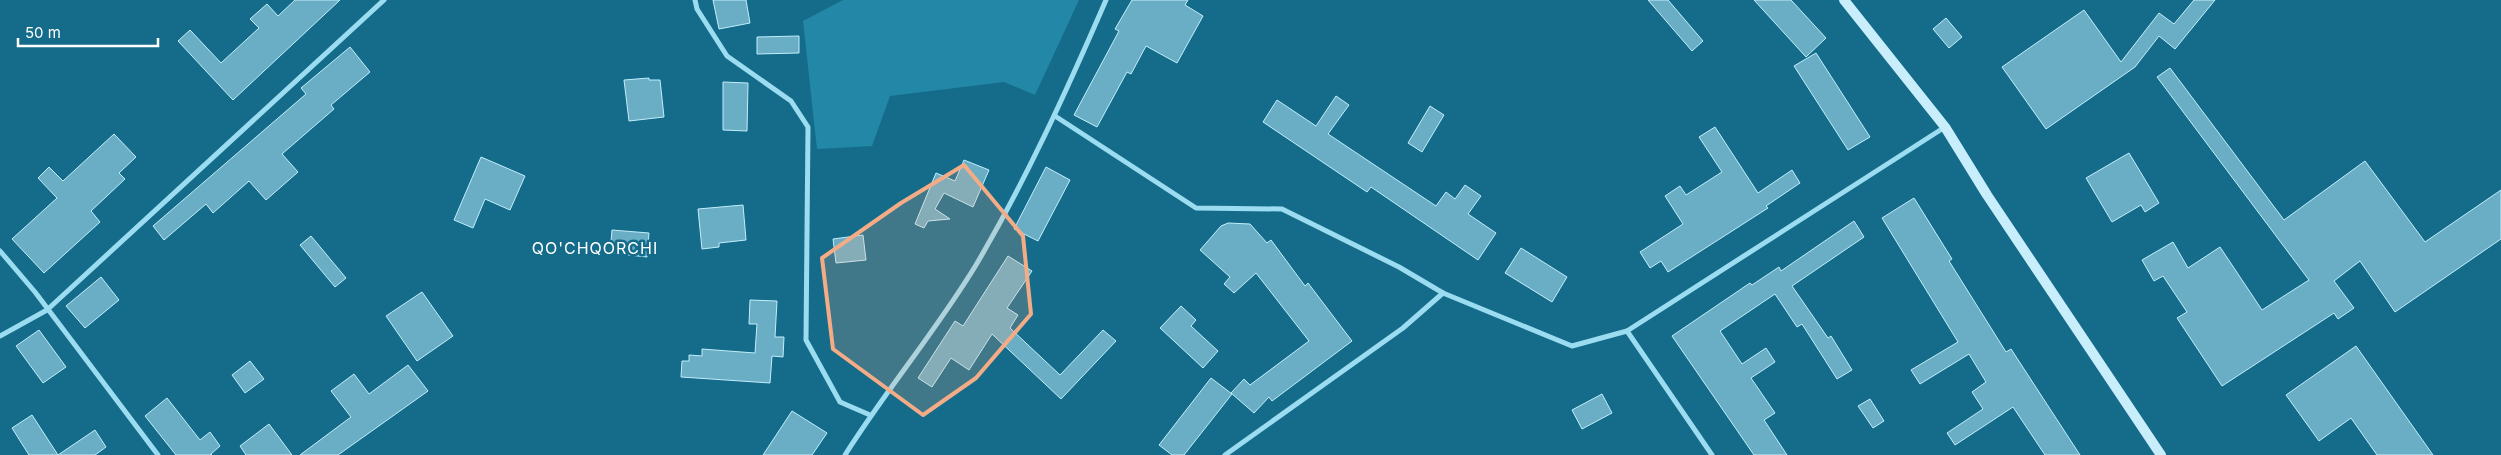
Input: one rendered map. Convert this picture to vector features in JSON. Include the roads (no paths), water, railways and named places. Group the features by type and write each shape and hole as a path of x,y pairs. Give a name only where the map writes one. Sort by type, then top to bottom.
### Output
{"main road":[{"path":"1844,0 1899,66 1945,127 1987,195 2161,455"}],"street":[{"path":"0,336 47,310 384,0"},
{"path":"695,0 697,8 727,56 792,101 808,126 806,340 840,402 870,415"},
{"path":"845,455 870,415 926,340 976,265 1055,116 1106,0"},
{"path":"1055,116 1196,208 1282,210 1399,267 1443,293 1572,346 1627,331 1945,127"},
{"path":"0,251 158,455"},
{"path":"1225,455 1403,328 1443,293"},
{"path":"1627,331 1712,455"}],"district":[{"name":"QO'CHQORCHI","path":"595,248"}]}
